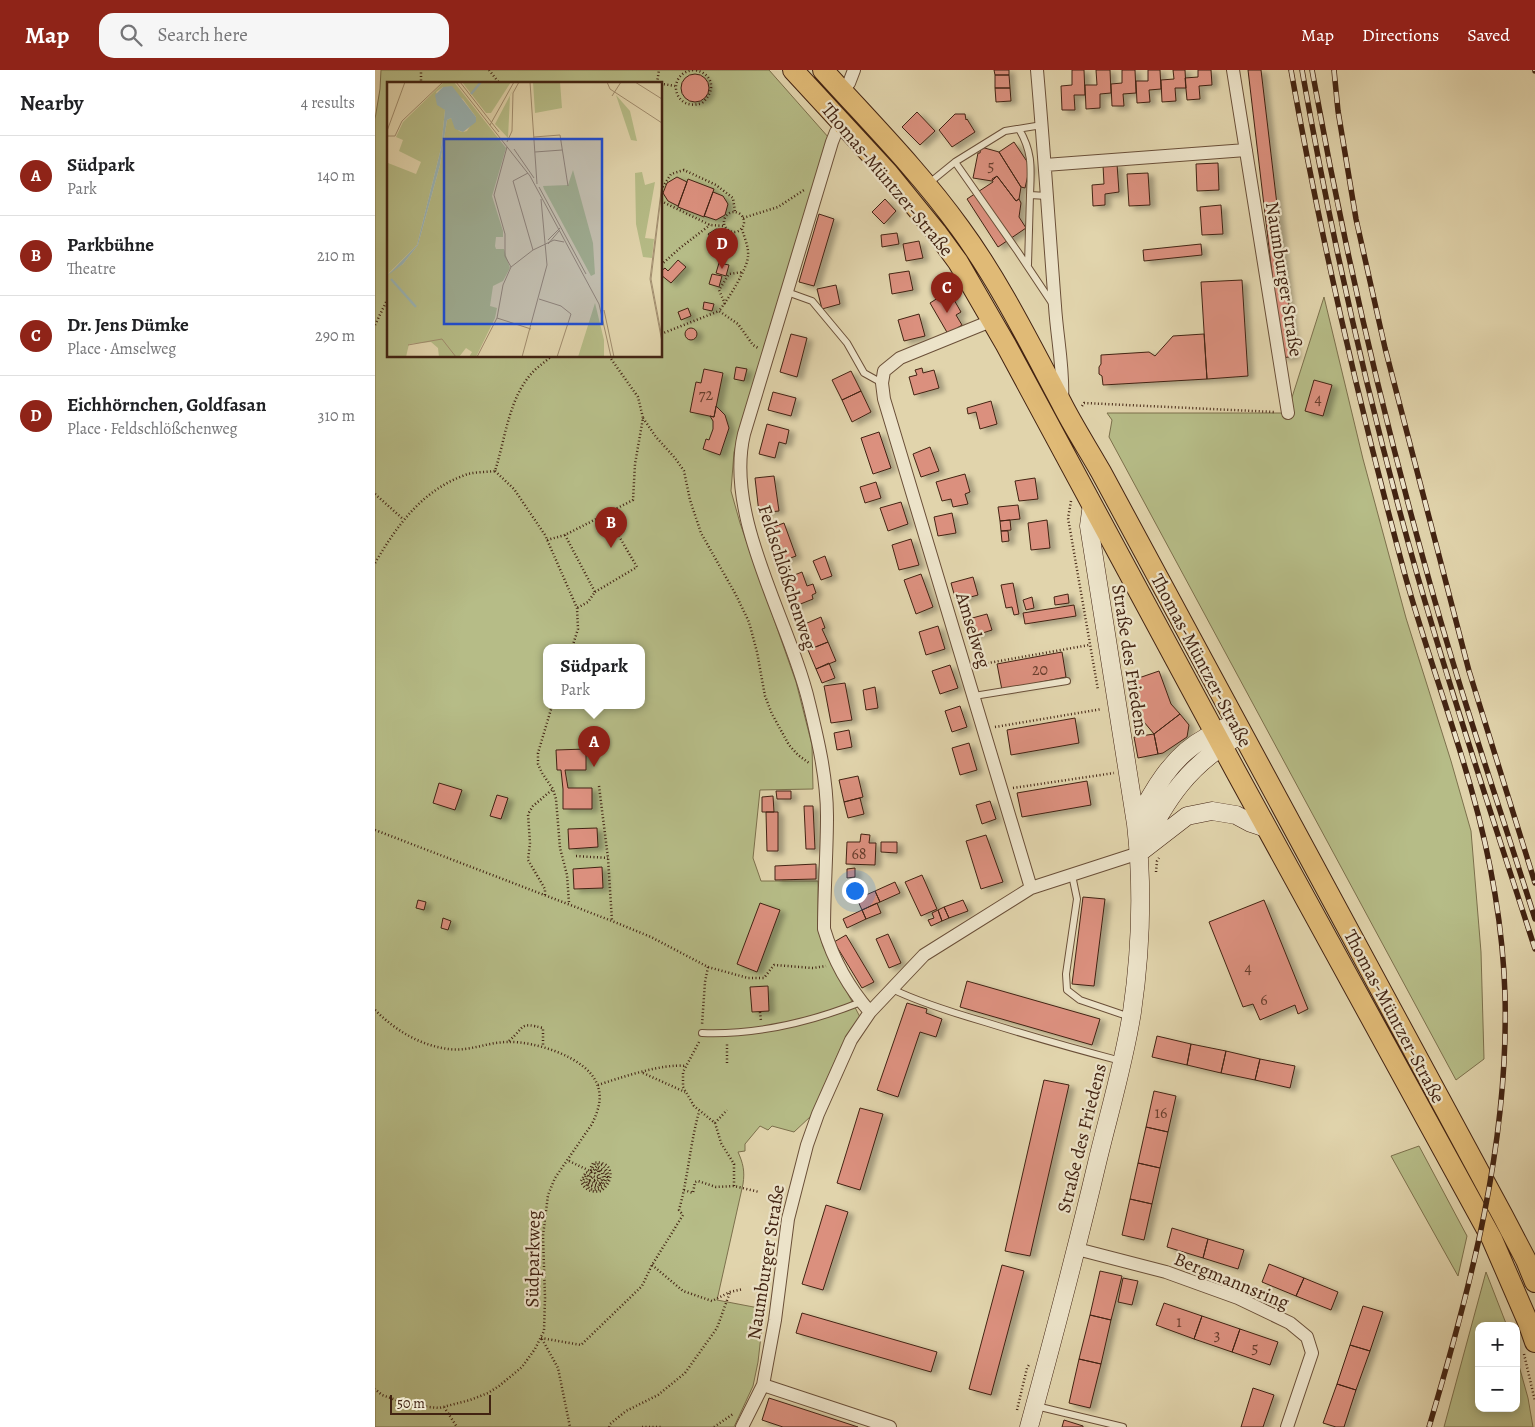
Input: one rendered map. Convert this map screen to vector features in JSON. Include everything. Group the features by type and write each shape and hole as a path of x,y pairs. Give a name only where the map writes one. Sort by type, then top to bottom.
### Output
{"main road":[{"name":"Thomas-Müntzer-Straße","path":"793,70 888,173 936,232 958,262 986,324 1006,345 1492,1239 1528,1322 1529,1344"},
{"name":"Thomas-Müntzer-Straße","path":"823,70 927,184 961,229 1002,293 1101,472 1507,1223 1535,1282"}],"street":[{"path":"842,90 849,83 854,70"},
{"path":"1037,70 1055,307 1066,411"},
{"name":"Naumburger Straße","path":"1233,70 1288,413"},
{"name":"Feldschlößchenweg","path":"843,124 836,132 821,177 741,449 740,484 749,528 809,702 823,769 827,815 824,929 839,965 861,1002 870,1012"},
{"path":"1045,165 1246,150"},
{"path":"882,383 883,372 900,358 986,324"},
{"name":"Amselweg","path":"882,383 884,399 1031,888"},
{"name":"Straße des Friedens","path":"1023,1421 1035,1405 1077,1249 1131,1017 1139,937 1139,853 1136,824 1089,526 1092,504"},
{"name":"Straße des Friedens","path":"1136,824 1153,790 1168,771 1195,744 1219,739 1239,728"},
{"name":"Straße des Friedens","path":"1139,853 1159,814 1182,781 1201,762 1219,739"},
{"path":"1139,853 1187,816 1212,812 1236,815 1251,823 1267,828"},
{"name":"Naumburger Straße","path":"742,1427 763,1385 775,1320 788,1219 807,1146 818,1114 851,1040 870,1012 924,955 1031,888 1139,853"},
{"name":"Bergmannsring","path":"1077,1249 1166,1272 1238,1298 1290,1323 1307,1337 1312,1353 1287,1427"},
{"path":"763,1385 890,1427"}],"lane":[{"path":"927,184 955,162 1005,131 1042,125"},
{"path":"1019,129 1027,144 1031,167 1028,266"},
{"path":"955,162 1055,307"},
{"path":"1030,195 1047,196"},
{"path":"787,292 812,301 847,343 864,373 882,383"},
{"path":"974,696 1067,681"},
{"path":"1072,875 1077,899 1066,974 1067,990 1080,1000 1131,1017"},
{"path":"891,989 965,1016 1057,1044 1122,1061"},
{"path":"702,1033 728,1034 762,1030 833,1013 861,1002"},
{"path":"1035,1405 1123,1427"}],"path":[{"path":"489,70 498,82"},
{"path":"694,70 704,73 711,86 708,98 702,103 690,105 683,102 679,97 676,86 678,78 682,74 694,70"},
{"path":"663,84 676,86"},
{"path":"663,187 671,174 684,170 716,185 733,198 735,212"},
{"path":"743,218 778,208 821,177"},
{"path":"663,202 710,225 724,226"},
{"path":"663,333 719,311 725,304 743,272 749,256 742,229 744,224 743,218 735,212 725,216 723,221 727,230 737,232 742,229"},
{"path":"663,263 710,225"},
{"path":"725,304 719,290 729,274 743,272"},
{"path":"375,326 387,300"},
{"path":"719,311 738,324 753,345 769,353"},
{"path":"495,471 507,424 516,399 536,369 550,358"},
{"path":"610,358 638,397 643,418 684,471 690,500 701,533 749,622 765,696 781,733 798,755 808,763 823,769"},
{"path":"1066,411 1084,403 1288,413"},
{"path":"547,540 565,535 633,500 635,464 643,418"},
{"path":"375,563 403,519 432,492 441,486 470,474 495,471"},
{"path":"495,471 514,489 547,540 577,608 578,629 572,644"},
{"path":"376,496 403,519"},
{"path":"577,608 588,602 595,592 637,567 606,514"},
{"path":"565,535 595,592"},
{"path":"966,668 1089,645"},
{"path":"551,709 538,753 539,764 541,773 557,799 560,848 567,875 569,903"},
{"path":"984,729 1102,709"},
{"path":"1002,790 1117,772"},
{"path":"599,786 608,858 612,921"},
{"path":"545,895 545,889 528,860 531,843 528,814 533,806 553,790"},
{"path":"375,830 569,903 651,937 708,967 748,978 764,978 774,965 813,968 839,965"},
{"path":"576,856 608,858"},
{"path":"708,967 705,982 702,1033 699,1044 685,1066 682,1077 685,1092 699,1111 715,1123 721,1143 734,1164 734,1186"},
{"path":"375,1010 400,1031 434,1046 449,1049 467,1049 509,1042 529,1042 543,1046 559,1052 583,1067 596,1080 598,1085 673,1065 685,1066"},
{"path":"509,1042 527,1024 543,1028 543,1046"},
{"path":"727,1063 728,1034"},
{"path":"641,1073 685,1092"},
{"name":"Südparkweg","path":"375,1389 382,1395 410,1405 445,1407 469,1400 499,1386 522,1366 544,1331 543,1236 548,1195 555,1178 583,1138 596,1115 600,1098 598,1085"},
{"path":"715,1123 727,1110"},
{"path":"541,1338 581,1344 642,1286 652,1265 683,1215 679,1210 699,1111"},
{"path":"569,1161 592,1172 597,1166 605,1171 607,1177 605,1183 597,1188 588,1185 586,1181 588,1176 586,1175 583,1181 590,1189 597,1190 604,1188 609,1179 608,1172 603,1165 595,1164 591,1170 589,1169 593,1163 600,1162 607,1167 610,1172 610,1182 601,1191 591,1191 585,1188 581,1181 586,1172 591,1174 589,1183 593,1186 599,1186 604,1181 605,1175 603,1171 597,1168 595,1173 599,1177 593,1181 600,1179 598,1170 602,1173 603,1178 600,1182 594,1184 590,1180 593,1176 595,1177"},
{"path":"684,1190 693,1193 695,1182 698,1181 716,1187 734,1186 759,1192"},
{"path":"652,1265 683,1291 712,1301 730,1292 743,1289"},
{"path":"609,1427 610,1424 626,1412 658,1395 685,1373 717,1328 730,1292"},
{"path":"541,1338 558,1368 570,1427"},
{"path":"1529,1344 1535,1401"},
{"path":"1023,1421 1017,1406 1027,1368 1034,1358"},
{"path":"445,1407 457,1427"},
{"path":"642,1427 662,1427"}],"green space":[{"path":"381,70 769,70 829,138 734,452 731,491 740,523 796,682 812,745 813,789 760,790 753,858 761,881 818,881 818,926 823,946 860,1017 842,1045 811,1116 794,1132 772,1126 768,1130 760,1126 745,1144 745,1151 738,1152 743,1167 743,1184 717,1300 764,1309 758,1362 753,1386 734,1427 375,1427 375,119"},
{"path":"1324,297 1363,459 1406,618 1471,831 1481,952 1484,1059 1456,1080 1109,437 1112,420 1107,413 1287,413"},
{"path":"1419,1146 1467,1236 1458,1276 1391,1156"},
{"path":"1486,1272 1505,1322 1475,1322 1475,1412 1520,1412 1520,1369 1533,1427 1444,1427"}],"building":[{"path":"994,70 1009,70 1009,75 995,75"},
{"path":"1072,70 1084,70 1085,95 1074,95 1075,110 1062,110 1061,86 1072,85"},
{"path":"1096,70 1110,70 1111,93 1100,94 1100,108 1086,109 1085,85 1097,85"},
{"path":"1122,70 1135,70 1136,93 1123,94 1124,106 1112,106 1111,84 1122,83"},
{"path":"1148,70 1160,70 1161,89 1149,90 1150,102 1137,103 1136,81 1148,81"},
{"path":"1173,70 1185,70 1186,88 1175,88 1176,101 1162,102 1161,80 1174,79"},
{"path":"1198,70 1211,70 1212,85 1199,86 1200,99 1187,100 1185,78 1198,77"},
{"path":"1248,70 1261,70 1295,356 1282,358"},
{"path":"695,74 705,78 709,88 705,98 695,102 685,98 681,88 685,78"},
{"path":"995,75 1009,75 1010,88 995,88"},
{"path":"995,88 1010,88 1011,101 996,102"},
{"path":"917,112 935,131 920,145 902,127"},
{"path":"955,114 965,114 966,120 975,132 952,147 939,130"},
{"path":"1014,142 1030,166 1025,188 1021,187 999,152"},
{"path":"981,147 999,152 1021,187 1019,199 1016,201 997,176 992,181 973,178"},
{"path":"1218,163 1219,190 1197,191 1196,164"},
{"path":"1117,164 1119,192 1105,194 1105,205 1093,206 1092,185 1104,184 1103,165"},
{"path":"1148,173 1150,205 1129,206 1127,174"},
{"path":"997,176 1016,201 1019,199 1021,203 1019,217 1026,228 998,247 967,199 993,182 992,179"},
{"path":"677,177 687,182 678,206 668,201 663,193 667,183"},
{"path":"688,179 714,189 704,217 678,207"},
{"path":"713,192 723,196 728,204 725,215 716,220 704,216"},
{"path":"885,199 896,211 884,224 872,212"},
{"path":"1221,205 1223,234 1202,235 1200,207"},
{"path":"819,214 834,219 814,286 799,282"},
{"path":"716,229 726,230 731,236 727,243 714,242 708,234"},
{"path":"897,233 899,244 882,247 881,235"},
{"path":"919,241 923,258 906,261 903,244"},
{"path":"1201,244 1202,255 1144,261 1143,250"},
{"path":"678,260 686,267 671,283 663,277 663,270 665,268 668,271"},
{"path":"719,263 729,265 726,276 716,273"},
{"path":"909,271 913,290 892,294 889,274"},
{"path":"712,274 722,276 719,287 709,284"},
{"path":"1242,280 1248,376 1207,379 1201,282"},
{"path":"836,285 840,304 822,309 817,289"},
{"path":"949,291 961,312 956,315 962,325 948,334 930,303"},
{"path":"704,302 714,304 712,311 703,309"},
{"path":"688,308 691,316 681,320 678,312"},
{"path":"919,314 925,336 904,341 898,320"},
{"path":"689,328 693,328 697,334 693,340 689,340 685,336 685,332"},
{"path":"791,334 807,338 797,377 780,372"},
{"path":"1204,334 1207,379 1103,385 1102,376 1099,374 1101,355 1149,352 1155,356 1173,336"},
{"path":"736,367 747,369 744,381 734,379"},
{"path":"922,368 923,373 934,370 939,388 914,395 909,377 917,375 915,370"},
{"path":"704,369 723,373 714,417 690,412 696,382 701,383"},
{"path":"851,371 861,391 842,400 832,380"},
{"path":"1314,380 1332,385 1323,416 1305,411"},
{"path":"861,391 871,412 852,422 842,400"},
{"path":"773,392 796,398 791,416 768,410"},
{"path":"991,401 997,424 980,429 976,412 968,414 967,408"},
{"path":"716,406 725,415 729,428 720,455 703,449 706,439 709,440 713,429 713,421 710,416 714,417"},
{"path":"767,424 789,430 786,444 779,442 775,458 759,454"},
{"path":"879,432 891,468 873,474 861,438"},
{"path":"930,447 939,471 921,477 913,454"},
{"path":"965,474 970,492 965,494 968,504 953,507 951,499 942,501 936,482"},
{"path":"774,476 779,511 759,513 755,478"},
{"path":"1035,478 1038,499 1019,501 1015,481"},
{"path":"876,482 881,498 865,503 860,487"},
{"path":"901,502 908,524 888,531 880,508"},
{"path":"1018,505 1020,519 1000,521 998,507"},
{"path":"952,513 956,533 938,536 934,517"},
{"path":"1010,520 1011,530 1001,531 1000,521"},
{"path":"1047,520 1050,548 1031,550 1028,523"},
{"path":"784,523 796,556 777,563 765,530"},
{"path":"1001,531 1008,531 1009,541 1002,542"},
{"path":"911,539 919,565 899,570 892,545"},
{"path":"825,556 832,576 821,580 813,561"},
{"path":"802,572 807,586 813,584 816,593 812,595 813,599 793,607 782,580"},
{"path":"921,574 933,607 916,614 904,580"},
{"path":"973,577 978,595 956,601 951,583"},
{"path":"1013,583 1019,614 1014,615 1012,607 1006,608 1001,585"},
{"path":"1068,594 1069,603 1055,605 1054,597"},
{"path":"1032,597 1034,608 1026,610 1023,600"},
{"path":"1074,605 1076,616 1025,624 1023,613"},
{"path":"987,614 992,630 970,637 965,620"},
{"path":"821,617 825,628 822,629 828,642 808,650 798,627"},
{"path":"938,626 945,649 926,655 919,632"},
{"path":"828,642 836,661 816,669 808,650"},
{"path":"1062,652 1066,677 1002,690 997,664"},
{"path":"829,663 835,678 822,683 816,669"},
{"path":"950,665 958,688 940,694 932,671"},
{"path":"1159,671 1171,704 1180,714 1154,734 1139,716 1127,682"},
{"path":"845,683 852,720 831,723 824,686"},
{"path":"875,687 878,708 866,710 863,690"},
{"path":"960,706 967,727 952,732 945,711"},
{"path":"1180,714 1189,725 1187,737 1163,753 1158,754 1154,734"},
{"path":"1075,718 1079,743 1011,755 1007,730"},
{"path":"849,730 852,747 837,750 834,733"},
{"path":"1154,734 1158,754 1138,758 1134,737"},
{"path":"969,743 977,770 960,775 952,748"},
{"path":"586,749 586,770 565,770 568,788 592,788 592,809 563,809 561,770 557,770 556,750"},
{"path":"858,776 863,797 844,802 839,780"},
{"path":"1087,781 1091,805 1022,817 1017,793"},
{"path":"439,783 462,790 455,810 433,803"},
{"path":"776,791 791,791 791,799 777,799"},
{"path":"497,795 508,798 501,819 490,816"},
{"path":"773,796 774,812 762,812 762,797"},
{"path":"860,798 864,814 848,818 844,802"},
{"path":"990,801 996,819 982,824 976,805"},
{"path":"804,806 813,806 815,849 806,849"},
{"path":"766,812 778,812 778,851 767,851"},
{"path":"597,828 598,847 569,849 568,829"},
{"path":"861,834 870,835 869,843 876,843 875,865 846,864 847,842 860,842"},
{"path":"986,835 1003,882 981,889 966,841"},
{"path":"881,842 897,842 897,853 881,852"},
{"path":"816,864 816,879 775,880 775,866"},
{"path":"602,867 603,888 574,889 573,869"},
{"path":"855,868 855,877 847,878 847,869"},
{"path":"922,875 937,909 921,916 905,882"},
{"path":"895,882 900,893 880,902 875,891"},
{"path":"875,891 880,902 862,910 857,899"},
{"path":"1083,897 1105,899 1094,986 1072,984"},
{"path":"418,900 426,902 424,910 416,908"},
{"path":"963,900 968,911 949,918 944,907"},
{"path":"1264,900 1308,1009 1298,1014 1295,1005 1260,1020 1253,1004 1243,1007 1209,922"},
{"path":"760,903 780,910 757,972 737,964"},
{"path":"877,903 881,913 866,919 862,910"},
{"path":"944,907 949,918 942,921 938,910"},
{"path":"862,910 866,919 847,928 843,919"},
{"path":"938,910 942,921 931,926 928,920 934,918 932,913"},
{"path":"443,918 451,921 448,930 441,928"},
{"path":"888,934 901,963 889,968 876,939"},
{"path":"846,935 874,982 862,988 834,942"},
{"path":"967,981 1100,1019 1092,1045 960,1007"},
{"path":"768,986 769,1011 752,1012 750,987"},
{"path":"907,1003 927,1009 926,1013 942,1019 936,1037 920,1032 898,1097 877,1090"},
{"path":"1157,1036 1191,1044 1187,1065 1152,1057"},
{"path":"1191,1044 1226,1051 1221,1073 1187,1065"},
{"path":"1226,1051 1260,1059 1255,1080 1221,1073"},
{"path":"1260,1059 1295,1066 1290,1088 1255,1080"},
{"path":"1044,1080 1069,1085 1030,1256 1005,1251"},
{"path":"1154,1091 1176,1096 1168,1132 1146,1127"},
{"path":"860,1108 883,1114 860,1190 837,1183"},
{"path":"1146,1127 1168,1132 1160,1168 1138,1163"},
{"path":"1138,1163 1160,1168 1152,1204 1130,1199"},
{"path":"1130,1199 1152,1204 1144,1240 1122,1235"},
{"path":"826,1205 848,1212 823,1290 802,1284"},
{"path":"1172,1228 1208,1239 1203,1258 1167,1247"},
{"path":"1208,1239 1244,1250 1238,1269 1203,1258"},
{"path":"1269,1264 1304,1278 1296,1296 1262,1282"},
{"path":"1002,1265 1024,1271 991,1395 969,1389"},
{"path":"1100,1271 1122,1276 1111,1320 1090,1315"},
{"path":"1123,1278 1138,1281 1132,1305 1118,1302"},
{"path":"1304,1278 1338,1292 1331,1310 1296,1296"},
{"path":"1164,1303 1202,1316 1194,1339 1156,1325"},
{"path":"1363,1306 1383,1312 1370,1351 1350,1345"},
{"path":"802,1313 937,1352 931,1372 796,1333"},
{"path":"1090,1315 1111,1320 1101,1364 1079,1359"},
{"path":"1202,1316 1240,1329 1232,1352 1194,1339"},
{"path":"1240,1329 1278,1342 1270,1365 1232,1352"},
{"path":"1350,1345 1370,1351 1356,1390 1337,1384"},
{"path":"1079,1359 1101,1364 1090,1408 1069,1403"},
{"path":"1337,1384 1356,1390 1344,1427 1323,1423"},
{"path":"1253,1388 1274,1395 1263,1427 1241,1427"},
{"path":"769,1398 858,1427 783,1427 762,1420"},
{"path":"1064,1420 1083,1426 1083,1427 1062,1427"}],"railway":[{"path":"1291,70 1328,260 1372,450 1405,575 1478,813 1490,864 1502,943 1505,995 1505,1050 1494,1160 1473,1267 1429,1427"},
{"path":"1302,70 1339,260 1383,449 1445,668 1535,949"},
{"path":"1312,70 1349,258 1409,507 1451,657 1535,919"},
{"path":"1334,70 1338,111 1356,219 1385,348 1469,671 1535,883"}],"place":[{"name":"Eichhörnchen, Goldfasan","path":"722,269"},
{"name":"Dr. Jens Dümke","path":"947,313"},
{"name":"Parkbühne","path":"611,548"},
{"name":"Südpark","path":"594,767"}]}
